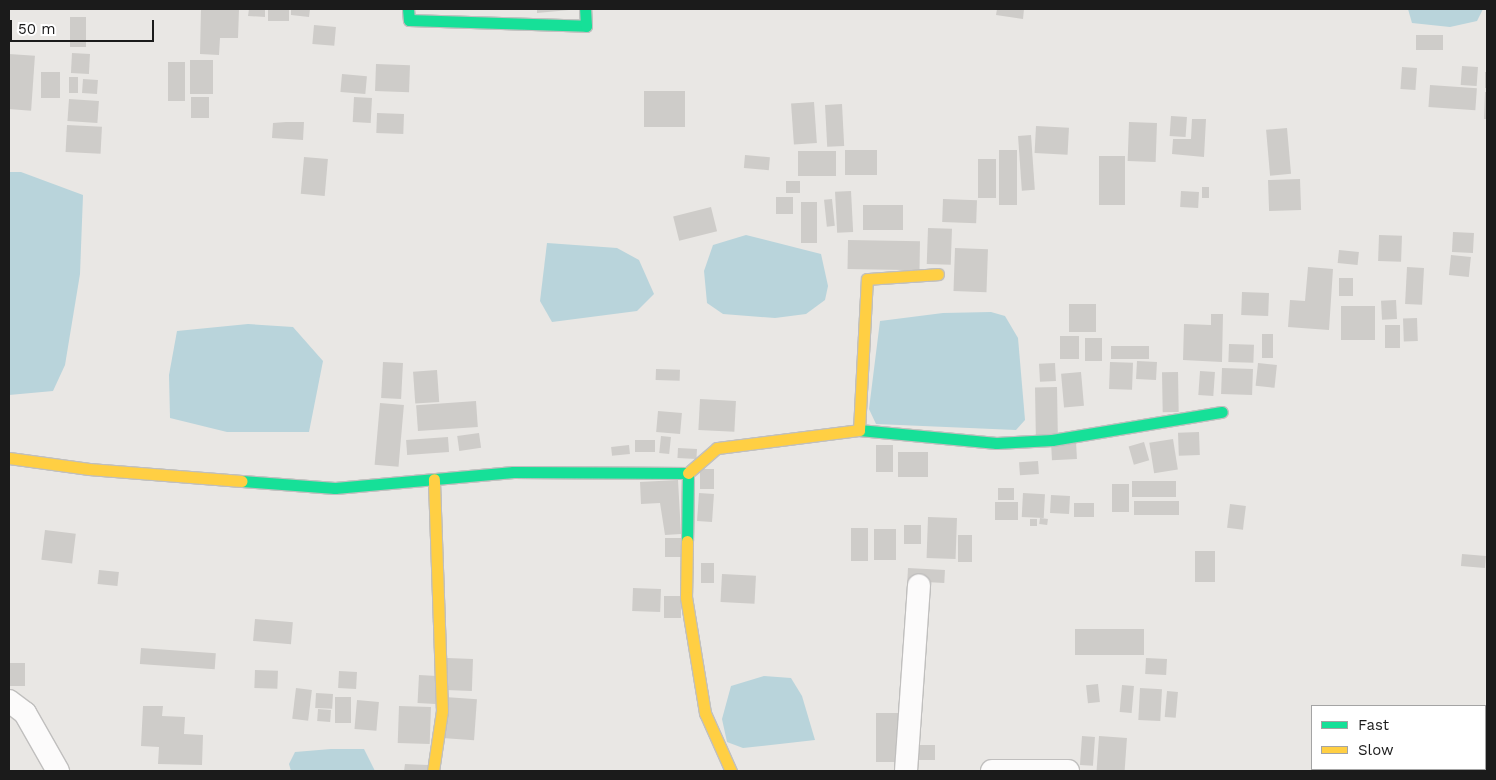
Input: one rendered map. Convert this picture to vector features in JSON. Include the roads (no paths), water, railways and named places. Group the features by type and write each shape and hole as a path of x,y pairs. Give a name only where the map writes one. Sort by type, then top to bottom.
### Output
{"street":[{"path":"408,9 409,20 586,26 585,9"},
{"path":"859,430 867,279 938,274"},
{"path":"9,458 89,469 335,488 513,472 688,473 717,448 859,430 996,442 1052,440 1222,412"},
{"path":"688,473 686,597 704,713 731,771"},
{"path":"433,771 442,710 434,479"},
{"path":"906,771 919,585"},
{"path":"9,702 25,713 58,771"},
{"path":"992,771 1068,771"}],"water":[{"path":"1408,9 1483,9 1477,21 1450,27 1412,23"},
{"path":"9,172 21,172 83,195 80,274 65,365 53,391 9,395"},
{"path":"746,235 821,254 828,286 825,300 806,314 775,318 723,314 707,303 704,271 713,245"},
{"path":"547,243 617,248 639,260 654,294 637,311 552,322 540,301"},
{"path":"991,312 1005,316 1018,338 1025,420 1016,430 876,424 869,409 880,321 943,313"},
{"path":"248,324 293,327 323,361 309,432 227,432 170,418 169,375 177,331"},
{"path":"764,676 791,678 802,696 815,740 743,748 727,742 722,719 731,686"},
{"path":"364,749 375,771 291,771 289,764 295,752"}]}
